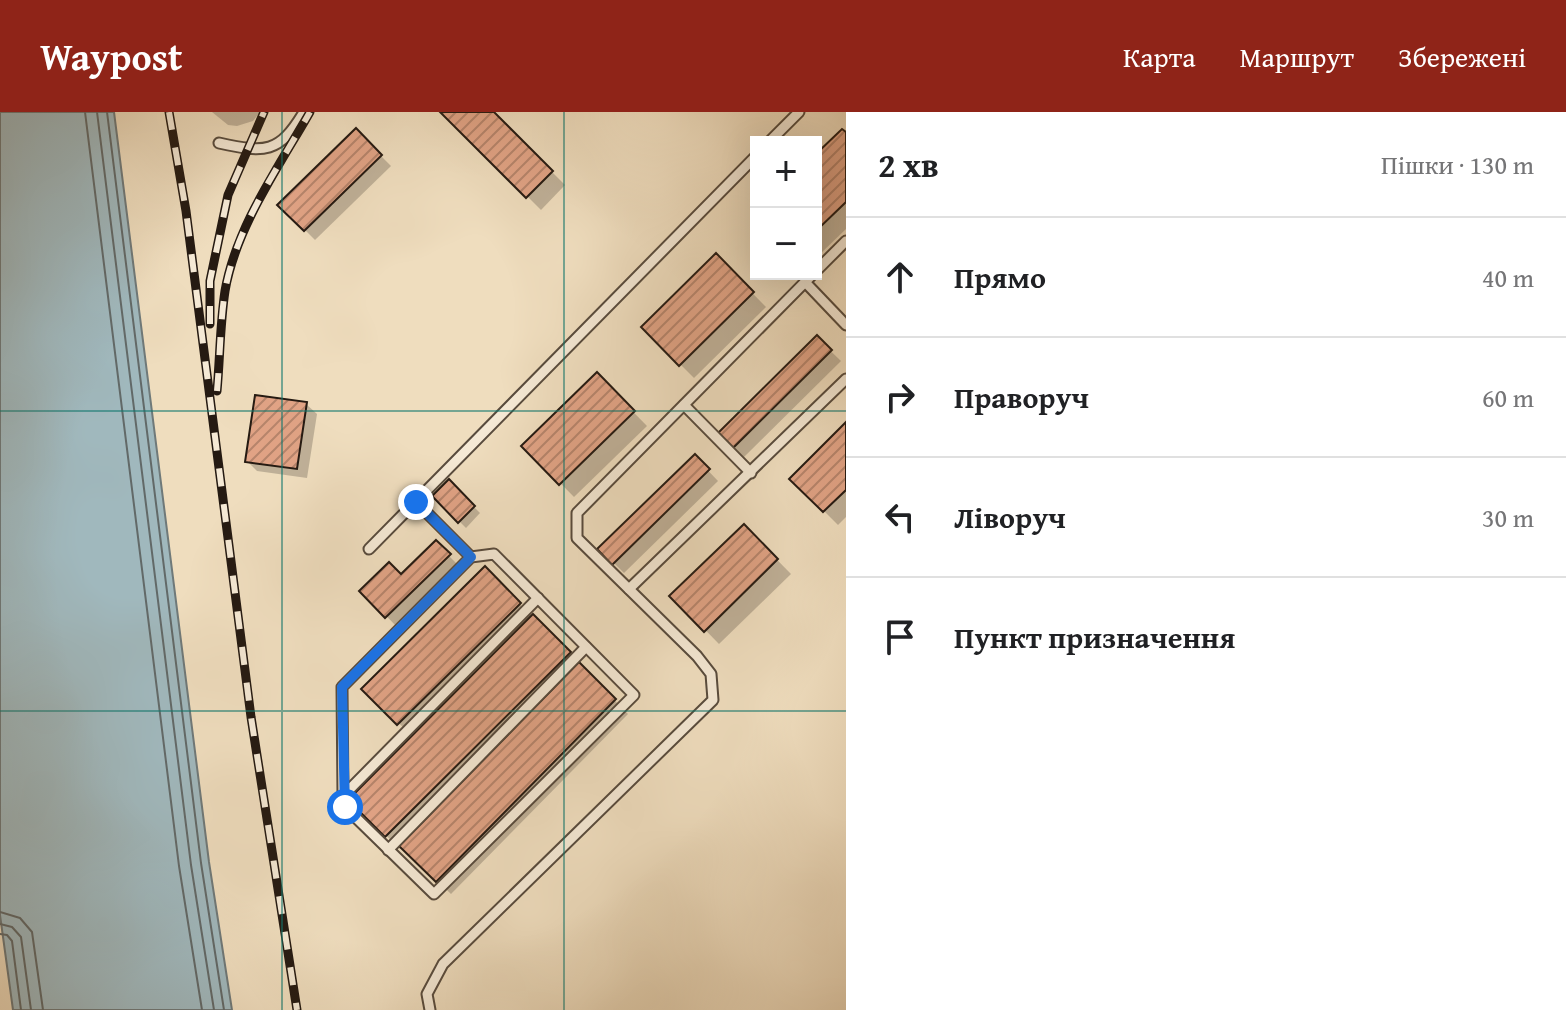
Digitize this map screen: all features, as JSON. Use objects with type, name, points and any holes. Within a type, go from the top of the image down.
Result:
[{"type":"lane","points":[[219,143],[248,149],[273,147],[289,137],[304,112]]},
{"type":"lane","points":[[775,136],[799,112]]},
{"type":"lane","points":[[369,549],[750,162]]},
{"type":"lane","points":[[822,266],[846,241]]},
{"type":"lane","points":[[430,1010],[427,994],[443,964],[713,700],[711,674],[697,656],[577,538],[577,513],[805,282],[846,325]]},
{"type":"lane","points":[[629,589],[846,379]]},
{"type":"lane","points":[[684,405],[751,473]]},
{"type":"lane","points":[[416,502],[471,557]]},
{"type":"lane","points":[[494,554],[538,598],[634,695],[434,894],[345,807],[342,687],[471,557],[494,554]]},
{"type":"lane","points":[[343,796],[538,598]]},
{"type":"lane","points":[[388,850],[586,647]]},
{"type":"water","points":[[0,112],[114,112],[209,862],[232,1010],[13,1010],[0,915]]},
{"type":"building","points":[[440,112],[494,112],[553,171],[526,198]]},
{"type":"building","points":[[356,128],[382,155],[304,231],[277,205]]},
{"type":"building","points":[[842,129],[846,132],[846,202],[822,225],[822,208],[822,148]]},
{"type":"building","points":[[716,253],[754,292],[679,366],[641,327]]},
{"type":"building","points":[[817,335],[832,350],[733,448],[718,433]]},
{"type":"building","points":[[597,372],[635,411],[559,485],[521,446]]},
{"type":"building","points":[[255,395],[307,402],[297,469],[245,462]]},
{"type":"building","points":[[846,422],[846,490],[823,512],[789,479]]},
{"type":"building","points":[[695,454],[710,469],[612,565],[597,549]]},
{"type":"building","points":[[449,479],[475,506],[458,523],[432,496]]},
{"type":"building","points":[[744,524],[778,559],[704,632],[669,596]]},
{"type":"building","points":[[436,540],[451,554],[385,618],[359,591],[389,562],[401,574]]},
{"type":"building","points":[[485,566],[521,603],[397,725],[361,689]]},
{"type":"building","points":[[533,614],[571,652],[385,837],[348,800]]},
{"type":"building","points":[[579,662],[616,699],[436,882],[399,846]]},
{"type":"railway","points":[[169,112],[186,211],[251,717],[297,1010]]},
{"type":"railway","points":[[210,324],[210,281],[228,195],[264,112]]},
{"type":"railway","points":[[217,391],[223,303],[230,267],[248,221],[310,112]]},
{"type":"route","points":[[345,807],[342,687],[471,557],[416,502]]}]
